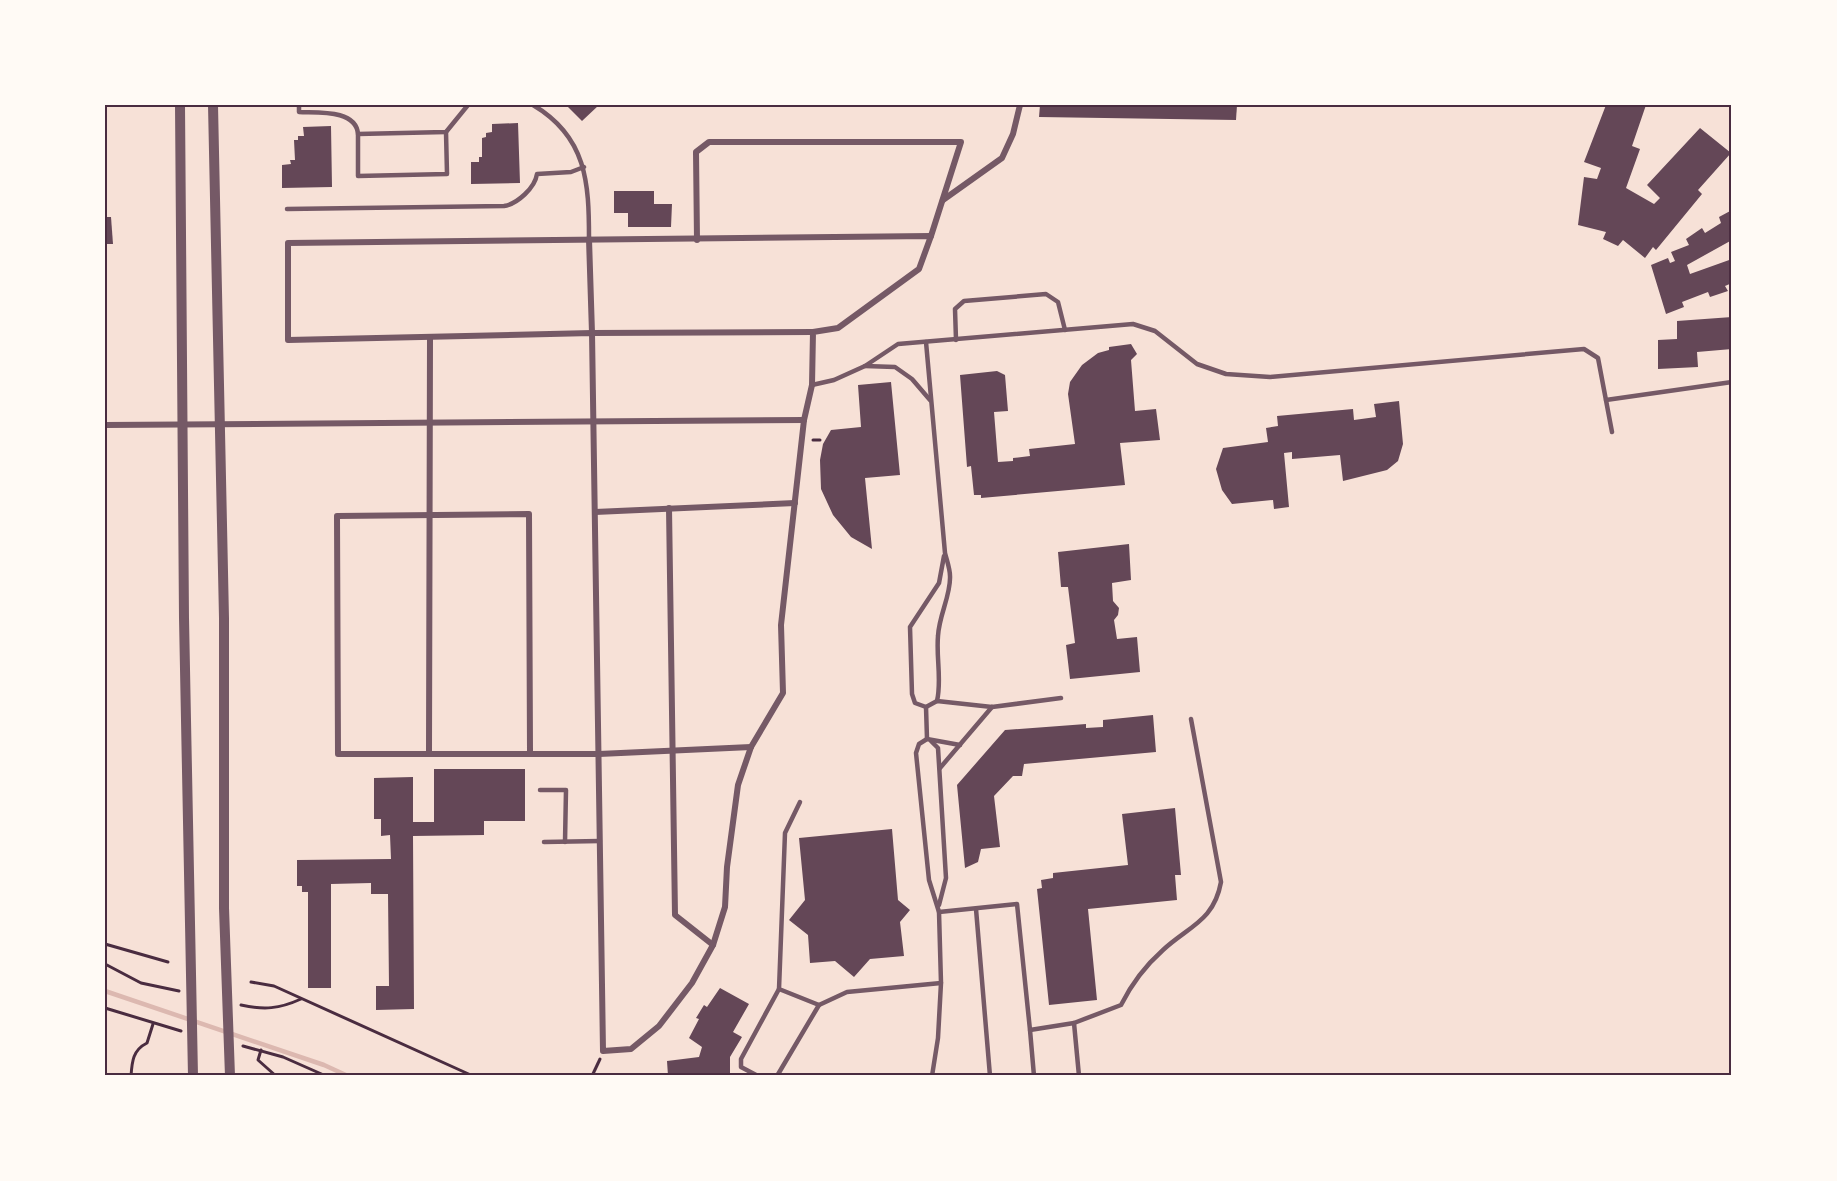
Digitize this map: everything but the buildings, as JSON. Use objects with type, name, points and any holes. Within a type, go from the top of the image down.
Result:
[{"type":"street","points":[[180,105],[189,978],[193,1073]]},
{"type":"street","points":[[213,105],[221,423],[226,987],[230,1076]]},
{"type":"street","points":[[943,200],[1002,159],[1013,134],[1020,105]]},
{"type":"street","points":[[697,240],[696,152],[708,142],[961,142],[943,200],[931,236],[919,269],[838,328],[813,332],[592,333],[288,340],[288,243],[697,240],[931,236]]},
{"type":"street","points":[[589,239],[603,1051],[631,1048],[659,1026],[692,984],[713,945],[725,907],[727,867],[738,785],[751,747],[783,693],[781,625],[804,420],[812,385],[813,332]]},
{"type":"street","points":[[429,753],[430,337]]},
{"type":"street","points":[[105,425],[804,420]]},
{"type":"street","points":[[595,512],[795,503]]},
{"type":"street","points":[[669,508],[675,915],[713,945]]},
{"type":"street","points":[[530,754],[529,514],[337,516],[338,754],[429,753],[530,754],[599,754],[751,747]]},
{"type":"lane","points":[[299,105],[299,112],[337,114],[350,119],[358,128],[358,176],[447,174],[446,132]]},
{"type":"lane","points":[[358,134],[446,132],[453,127],[468,105]]},
{"type":"lane","points":[[533,105],[566,134],[584,167],[589,198],[589,239]]},
{"type":"lane","points":[[287,209],[504,206],[513,204],[536,182],[537,174],[571,172],[584,167]]},
{"type":"lane","points":[[956,340],[955,309],[963,302],[1046,294],[1058,302],[1065,330]]},
{"type":"lane","points":[[812,385],[834,380],[865,366],[898,344],[1133,324],[1155,331],[1197,364],[1226,374],[1270,377],[1584,349],[1598,358],[1612,432]]},
{"type":"lane","points":[[926,342],[945,553],[950,576],[949,590],[940,614],[937,639],[939,690],[937,701]]},
{"type":"lane","points":[[865,366],[896,367],[912,379],[931,401]]},
{"type":"lane","points":[[1606,400],[1732,382]]},
{"type":"lane","points":[[945,553],[939,583],[910,627],[908,639],[912,694],[915,703],[926,707],[937,701],[992,707],[1061,698]]},
{"type":"lane","points":[[926,707],[927,739],[938,748],[946,878],[939,905],[941,983],[938,1038],[932,1076]]},
{"type":"lane","points":[[940,768],[992,707]]},
{"type":"lane","points":[[1030,1030],[1074,1023],[1121,1005],[1132,984],[1148,964],[1205,917],[1218,899],[1221,882],[1191,719]]},
{"type":"lane","points":[[939,905],[929,880],[916,753],[919,744],[927,739],[960,745]]},
{"type":"lane","points":[[540,790],[566,790],[565,842]]},
{"type":"lane","points":[[758,1076],[741,1067],[741,1059],[779,989],[785,833],[800,802]]},
{"type":"lane","points":[[544,842],[600,841]]},
{"type":"lane","points":[[939,912],[1017,904],[1034,1076]]},
{"type":"lane","points":[[976,909],[990,1076]]},
{"type":"lane","points":[[777,1076],[819,1005],[847,992],[941,983]]},
{"type":"lane","points":[[779,989],[819,1005]]},
{"type":"lane","points":[[1074,1023],[1079,1076]]},
{"type":"path","points":[[813,440],[820,440]]},
{"type":"path","points":[[105,944],[168,962]]},
{"type":"path","points":[[251,982],[274,986],[473,1076]]},
{"type":"path","points":[[264,1010],[278,1008],[302,998]]},
{"type":"path","points":[[105,1008],[153,1024],[147,1043],[138,1048],[133,1058],[131,1076]]},
{"type":"path","points":[[261,1050],[258,1060],[276,1076]]},
{"type":"path","points":[[592,1076],[603,1051]]},
{"type":"waterway","points":[[105,991],[324,1065],[348,1076]]}]
